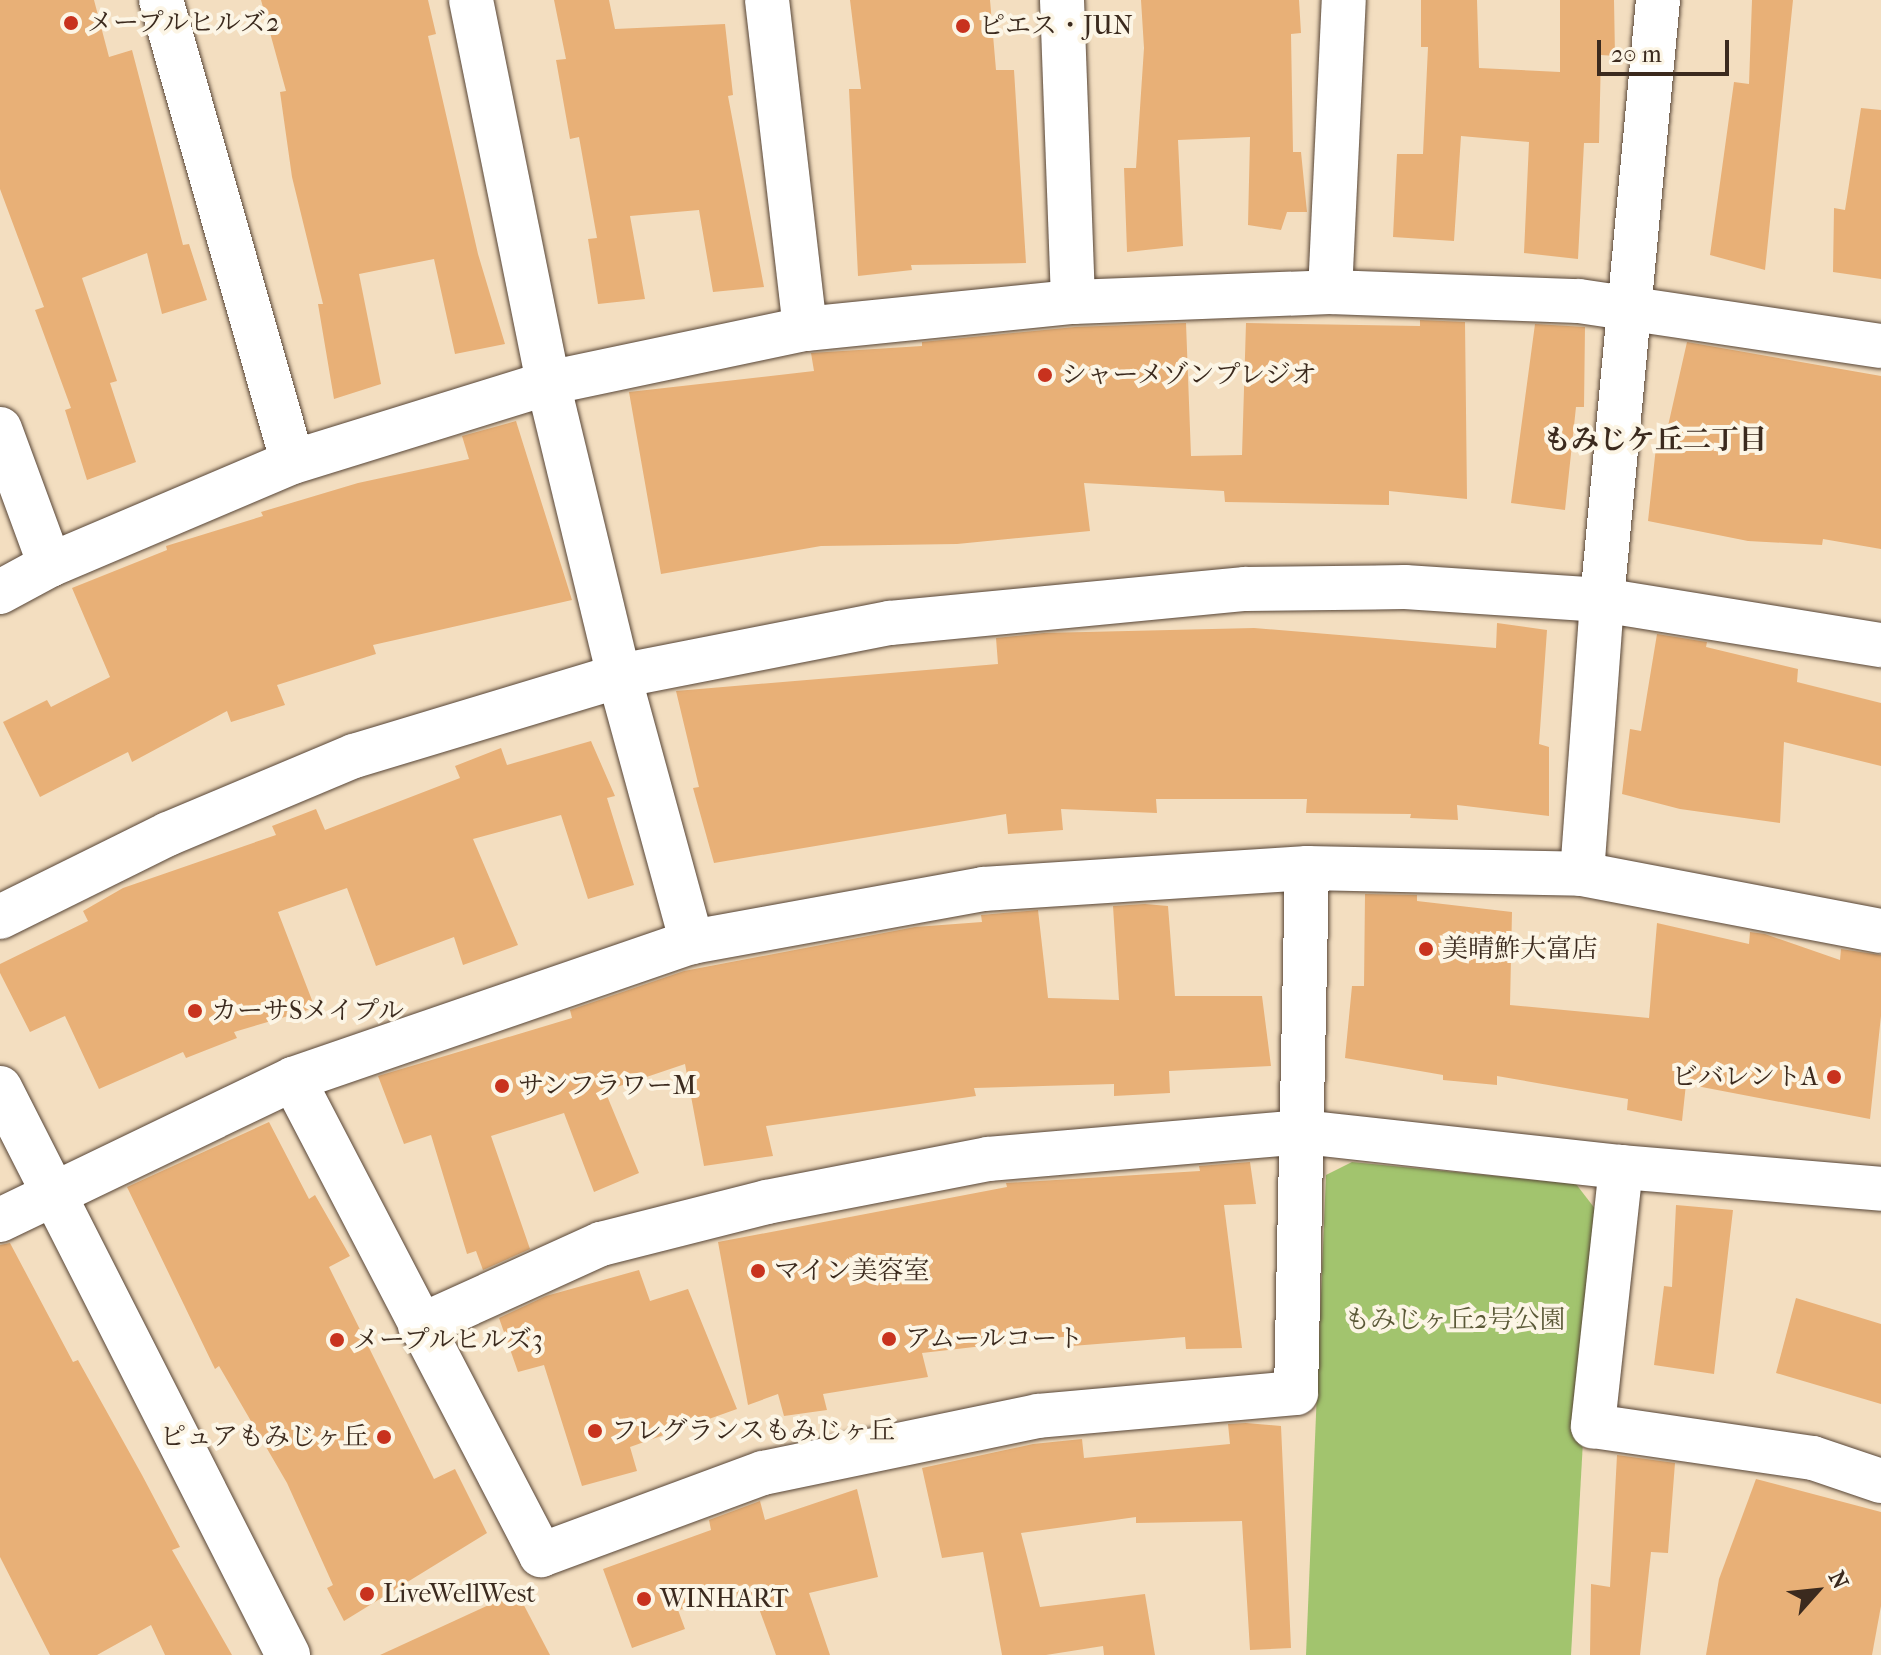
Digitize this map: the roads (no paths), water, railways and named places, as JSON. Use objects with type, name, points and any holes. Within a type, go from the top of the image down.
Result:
[{"type":"street","points":[[161,0],[293,462]]},
{"type":"street","points":[[471,0],[548,383],[619,676],[692,942]]},
{"type":"street","points":[[767,0],[805,329]]},
{"type":"street","points":[[1062,0],[1073,302]]},
{"type":"street","points":[[1330,292],[1344,0]]},
{"type":"street","points":[[1582,874],[1602,600],[1658,0]]},
{"type":"street","points":[[0,592],[50,565],[293,462],[548,383],[805,329],[1073,302],[1330,292],[1628,307],[1881,346]]},
{"type":"street","points":[[0,429],[50,565]]},
{"type":"street","points":[[0,917],[168,834],[354,756],[619,676],[890,623],[1214,591],[1405,587],[1602,600],[1881,645]]},
{"type":"street","points":[[293,1079],[541,1555],[763,1473],[1038,1416],[1296,1393],[1307,868]]},
{"type":"street","points":[[0,1220],[293,1079],[692,942],[983,889],[1307,868],[1582,874],[1881,931]]},
{"type":"street","points":[[0,1088],[56,1191],[288,1655]]},
{"type":"street","points":[[420,1326],[601,1244],[767,1202],[988,1159],[1303,1132],[1621,1167],[1881,1189]]},
{"type":"street","points":[[1621,1167],[1593,1426],[1813,1458],[1881,1481]]},
{"type":"place","name":"メープルヒルズ2","points":[[71,23]]},
{"type":"place","name":"ピエス・JUN","points":[[963,26]]},
{"type":"place","name":"シャーメゾンプレジオ","points":[[1045,375]]},
{"type":"place","name":"美晴鮓大富店","points":[[1426,949]]},
{"type":"place","name":"カーサSメイプル","points":[[195,1011]]},
{"type":"place","name":"ビバレントA","points":[[1834,1077]]},
{"type":"place","name":"サンフラワーM","points":[[502,1086]]},
{"type":"place","name":"マイン美容室","points":[[758,1271]]},
{"type":"place","name":"アムールコート","points":[[889,1339]]},
{"type":"place","name":"メープルヒルズ3","points":[[337,1340]]},
{"type":"place","name":"フレグランスもみじヶ丘","points":[[595,1431]]},
{"type":"place","name":"ピュアもみじヶ丘","points":[[384,1437]]},
{"type":"place","name":"LiveWellWest","points":[[367,1594]]},
{"type":"place","name":"WINHART","points":[[644,1599]]},
{"type":"district","name":"もみじケ丘二丁目","points":[[1655,440]]},
{"type":"park label","name":"もみじヶ丘2号公園","points":[[1455,1320]]}]
